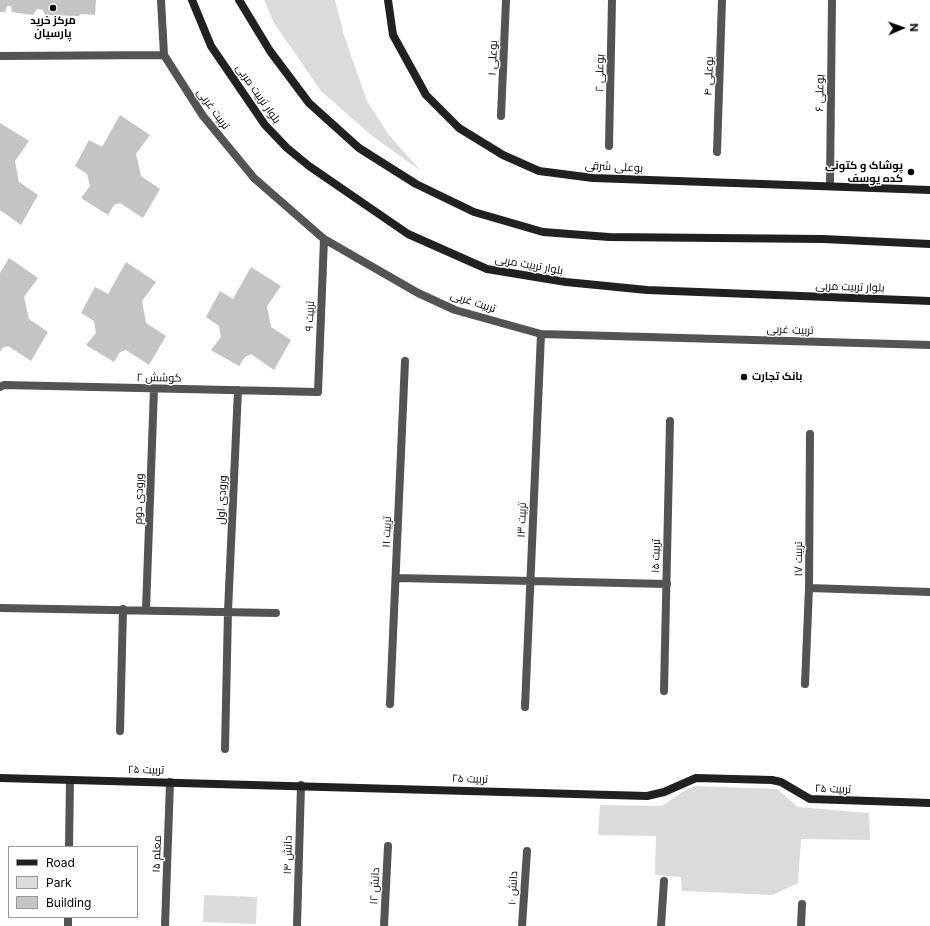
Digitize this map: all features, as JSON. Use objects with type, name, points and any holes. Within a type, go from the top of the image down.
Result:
[{"type":"main road","name":"بلوار تربیت مربی","points":[[192,0],[211,46],[265,125],[287,148],[309,166],[408,234],[487,269],[566,282],[647,290],[930,301]]},
{"type":"main road","points":[[239,0],[270,51],[309,103],[359,148],[416,184],[474,212],[543,232],[609,237],[823,239],[930,244]]},
{"type":"main road","name":"بوعلی شرقی","points":[[388,0],[393,35],[426,95],[459,128],[503,155],[540,171],[594,178],[930,190]]},
{"type":"main road","name":"تربیت ۲۵","points":[[0,778],[301,785],[647,796],[664,792],[696,778],[704,778],[772,780],[781,782],[810,799],[930,803]]},
{"type":"street","name":"تربیت غربی","points":[[161,0],[164,55],[203,116],[254,178],[324,240],[418,293],[455,310],[541,334],[930,344]]},
{"type":"street","name":"بوعلی ۱","points":[[502,116],[506,0]]},
{"type":"street","name":"بوعلی ۲","points":[[609,146],[612,0]]},
{"type":"street","name":"بوعلی ۴","points":[[717,152],[722,0]]},
{"type":"street","name":"بوعلی ۶","points":[[830,186],[832,0]]},
{"type":"street","points":[[0,56],[164,55]]},
{"type":"street","name":"تربیت ۹","points":[[318,392],[324,240]]},
{"type":"street","name":"تربیت ۱۳","points":[[525,707],[541,334]]},
{"type":"street","name":"تربیت ۱۱","points":[[390,704],[397,578],[404,361]]},
{"type":"street","name":"کوشش ۲","points":[[0,387],[4,385],[318,392]]},
{"type":"street","name":"ورودی دوم","points":[[146,609],[154,389]]},
{"type":"street","name":"ورودی اول","points":[[225,749],[228,611],[238,390]]},
{"type":"street","name":"تربیت ۱۵","points":[[664,691],[670,421]]},
{"type":"street","name":"تربیت ۱۷","points":[[806,684],[810,588],[810,434]]},
{"type":"street","points":[[397,578],[667,584]]},
{"type":"street","points":[[810,588],[930,592]]},
{"type":"street","points":[[0,608],[146,609],[276,613]]},
{"type":"street","points":[[120,731],[123,609]]},
{"type":"street","points":[[69,846],[70,780]]},
{"type":"street","name":"معلم ۱۵","points":[[165,926],[170,782]]},
{"type":"street","name":"دانش ۱۴","points":[[297,926],[301,785]]},
{"type":"street","name":"دانش ۱۲","points":[[384,926],[388,846]]},
{"type":"street","name":"دانش ۱۰","points":[[522,926],[526,852]]},
{"type":"street","points":[[661,926],[664,882]]},
{"type":"street","points":[[801,926],[802,904]]},
{"type":"green space","points":[[264,0],[335,0],[344,35],[367,101],[388,134],[421,171],[371,135],[321,91],[274,23]]},
{"type":"green space","points":[[696,786],[777,789],[798,807],[869,813],[870,840],[801,839],[798,883],[773,895],[682,891],[681,877],[655,875],[656,836],[598,835],[600,805],[662,806],[687,789]]},
{"type":"green space","points":[[204,895],[257,897],[256,924],[203,922]]},
{"type":"building","name":"مرکز خرید پارسیان","points":[[0,0],[96,0],[95,15],[45,15],[43,10],[37,9],[33,15],[12,12],[11,6],[7,6],[5,12],[0,12]]},
{"type":"building","points":[[120,115],[150,135],[136,154],[141,176],[160,189],[143,218],[120,203],[114,205],[108,215],[81,198],[90,186],[87,174],[75,166],[89,140],[102,147]]},
{"type":"building","points":[[0,123],[29,141],[15,161],[19,182],[38,195],[21,225],[0,210]]},
{"type":"building","points":[[9,258],[38,278],[24,297],[29,319],[48,332],[31,361],[8,346],[2,348],[0,352],[0,273]]},
{"type":"building","points":[[126,262],[156,282],[142,301],[146,323],[166,336],[149,365],[126,350],[120,352],[114,362],[86,345],[96,333],[94,321],[81,313],[95,287],[108,294]]},
{"type":"building","points":[[251,267],[281,286],[267,306],[271,327],[291,340],[274,370],[251,354],[245,357],[239,366],[211,350],[221,337],[219,326],[206,317],[220,291],[233,299]]},
{"type":"place","name":"مرکز خرید پارسیان","points":[[53,8]]},
{"type":"place","name":"پوشاک و کتونی کده یوسف","points":[[911,172]]},
{"type":"place","name":"بانک تجارت","points":[[744,377]]}]
